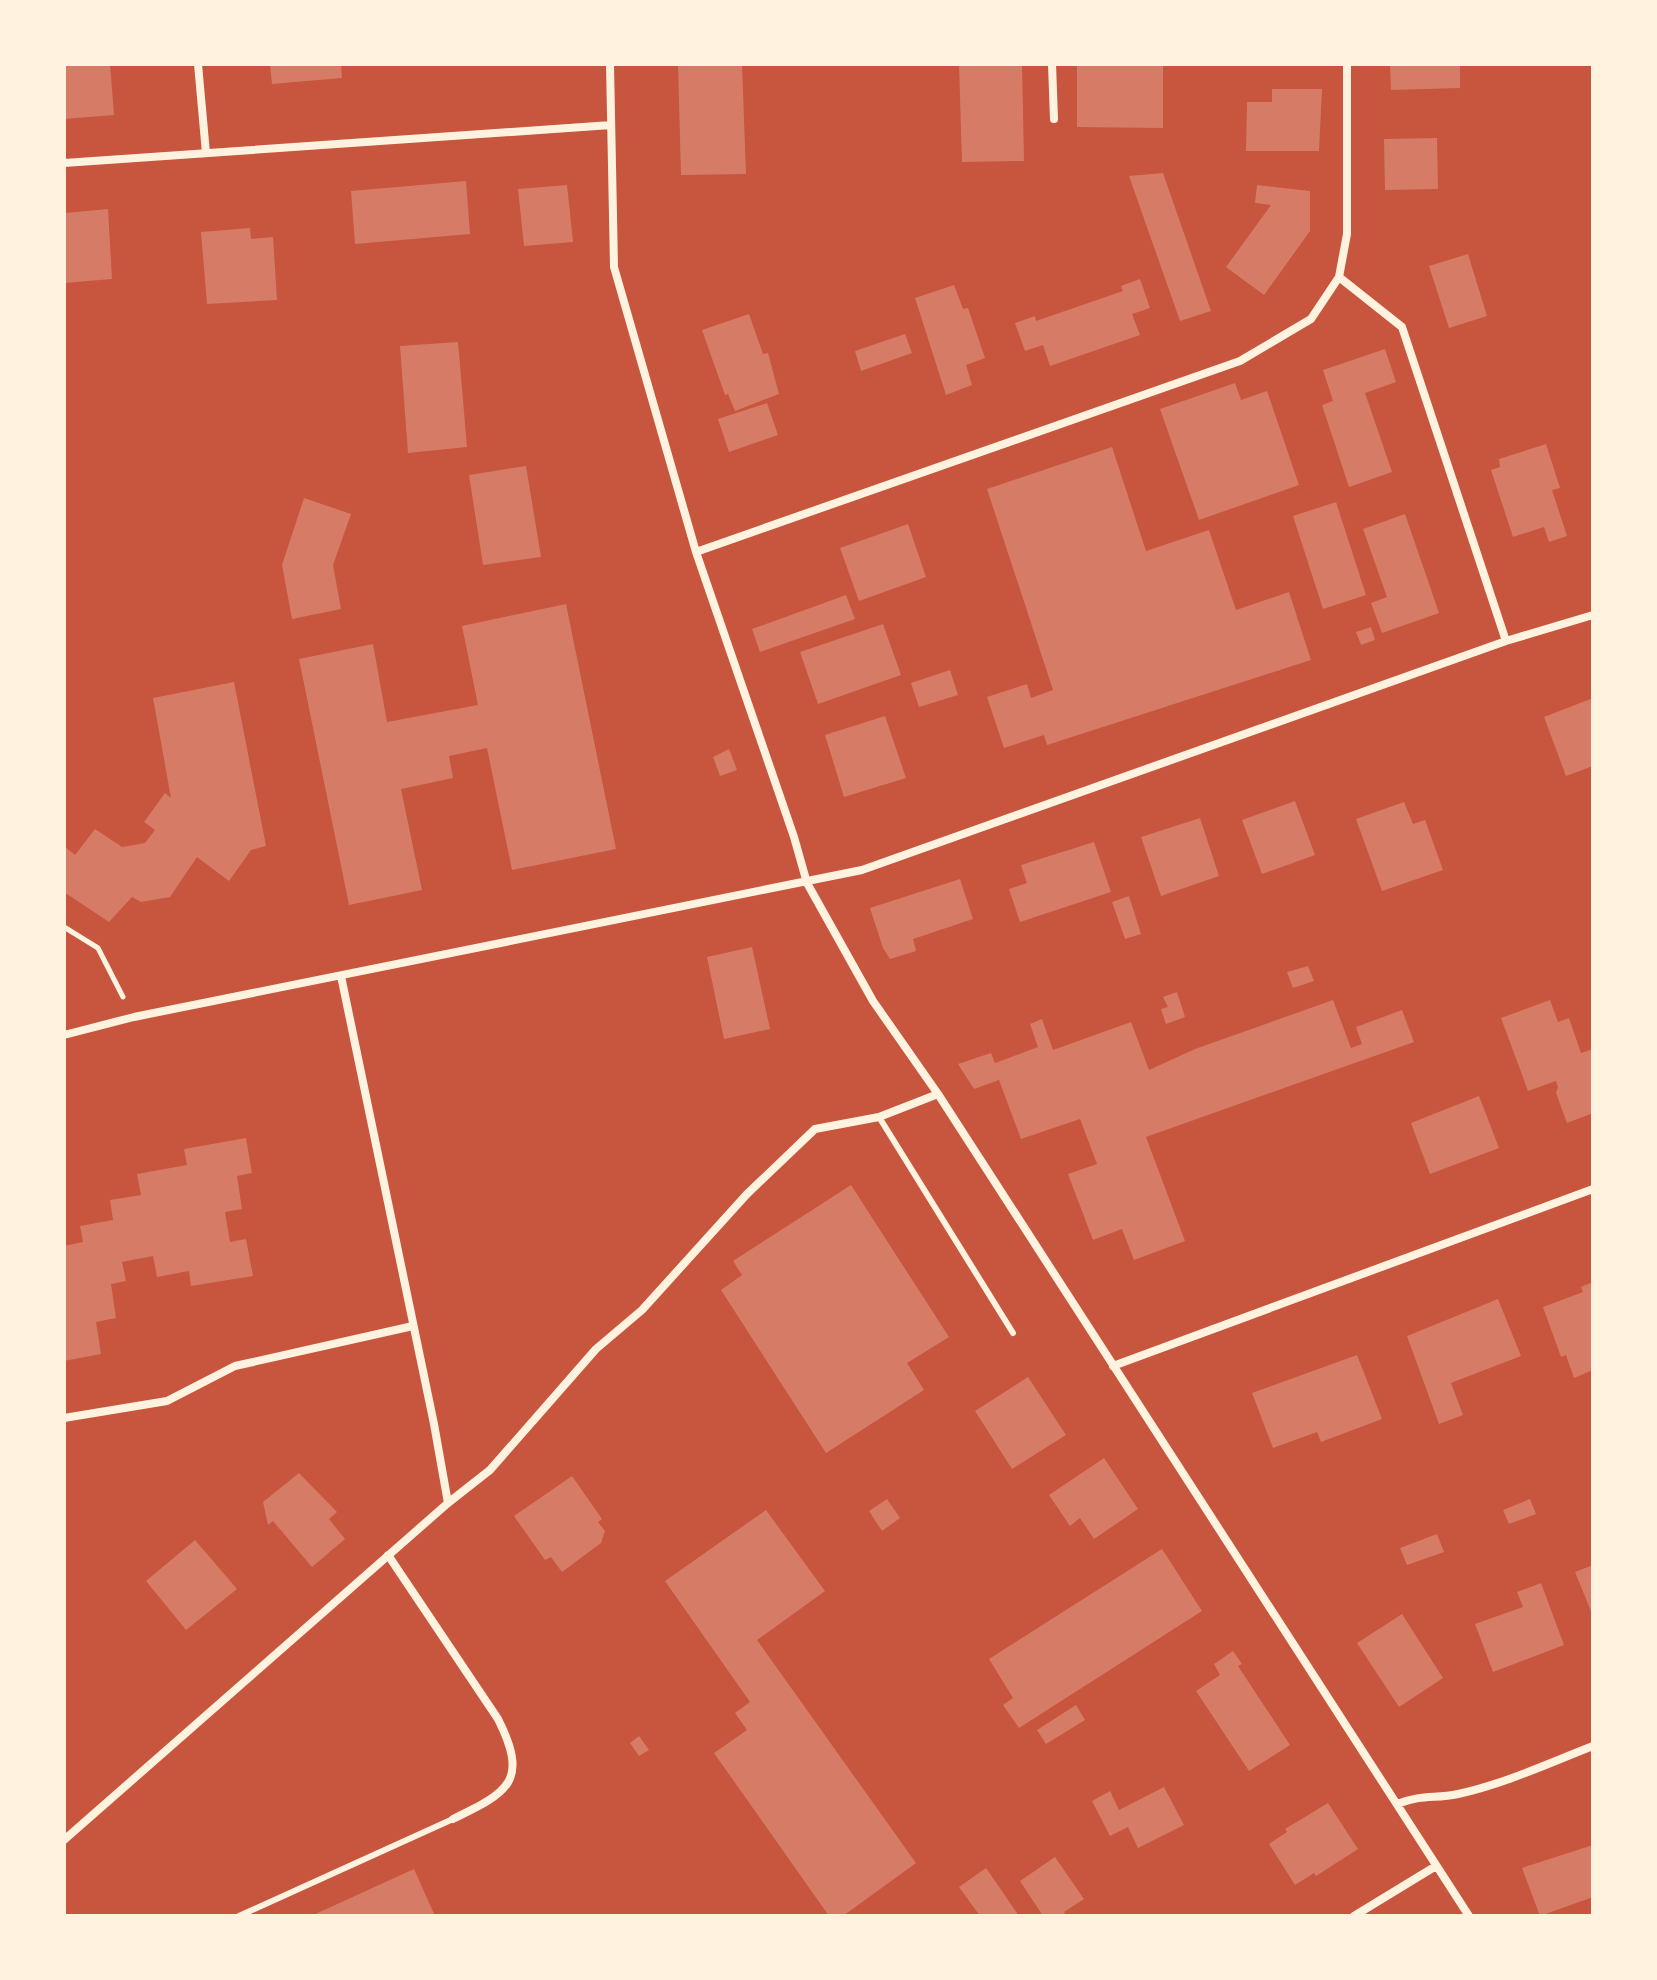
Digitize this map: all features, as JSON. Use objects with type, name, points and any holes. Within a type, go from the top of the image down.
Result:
[{"type":"street","points":[[198,64],[206,153]]},
{"type":"street","points":[[610,64],[614,267],[696,552],[807,883],[873,1001],[938,1094],[1469,1916]]},
{"type":"street","points":[[1052,64],[1054,119]]},
{"type":"street","points":[[696,552],[1240,361],[1311,319],[1339,277],[1347,234],[1347,64]]},
{"type":"street","points":[[64,163],[611,125]]},
{"type":"street","points":[[1339,277],[1402,327],[1506,641]]},
{"type":"street","points":[[64,1035],[134,1017],[862,870],[1506,641],[1593,615]]},
{"type":"street","points":[[341,976],[448,1503]]},
{"type":"street","points":[[64,1840],[388,1555],[490,1470],[596,1349],[642,1310],[747,1194],[815,1129],[879,1117],[938,1094]]},
{"type":"street","points":[[1113,1366],[1593,1189]]},
{"type":"street","points":[[64,1418],[167,1401],[235,1366],[413,1326]]},
{"type":"street","points":[[388,1555],[498,1719],[511,1746],[514,1769],[505,1788],[489,1802],[453,1819]]},
{"type":"street","points":[[1397,1804],[1417,1796],[1456,1795],[1593,1746]]},
{"type":"street","points":[[1354,1916],[1436,1866]]},
{"type":"lane","points":[[879,1117],[1013,1333]]},
{"type":"lane","points":[[239,1916],[453,1819]]},
{"type":"path","points":[[64,927],[98,948],[134,1017]]},
{"type":"building","points":[[64,64],[110,64],[114,115],[64,119]]},
{"type":"building","points":[[270,64],[341,64],[342,78],[272,84]]},
{"type":"building","points":[[678,64],[742,64],[746,174],[681,175]]},
{"type":"building","points":[[959,64],[1022,64],[1024,161],[962,162]]},
{"type":"building","points":[[1077,64],[1163,64],[1163,128],[1077,127]]},
{"type":"building","points":[[1390,64],[1460,64],[1460,88],[1391,90]]},
{"type":"building","points":[[1272,89],[1322,89],[1319,151],[1246,151],[1247,102],[1272,102]]},
{"type":"building","points":[[1437,138],[1438,189],[1385,190],[1384,139]]},
{"type":"building","points":[[1163,173],[1211,311],[1180,321],[1129,176]]},
{"type":"building","points":[[466,181],[470,234],[355,244],[351,191]]},
{"type":"building","points":[[567,185],[573,242],[524,246],[518,189]]},
{"type":"building","points":[[1257,185],[1310,191],[1310,231],[1264,295],[1226,267],[1271,205],[1255,203]]},
{"type":"building","points":[[108,209],[112,279],[64,283],[64,213]]},
{"type":"building","points":[[250,228],[251,239],[273,237],[277,300],[207,304],[201,232]]},
{"type":"building","points":[[1468,254],[1487,316],[1449,328],[1429,266]]},
{"type":"building","points":[[1140,279],[1150,308],[1132,314],[1140,335],[1050,366],[1043,345],[1025,351],[1015,323],[1035,316],[1036,321],[1123,291],[1121,286]]},
{"type":"building","points":[[954,285],[963,309],[968,308],[985,358],[966,365],[972,385],[946,395],[915,298]]},
{"type":"building","points":[[749,314],[763,354],[768,353],[779,394],[735,411],[728,394],[725,395],[702,330]]},
{"type":"building","points":[[905,334],[912,353],[861,371],[855,351]]},
{"type":"building","points":[[458,342],[467,447],[408,453],[400,346]]},
{"type":"building","points":[[1385,349],[1396,382],[1365,393],[1392,472],[1349,487],[1322,405],[1333,401],[1323,370]]},
{"type":"building","points":[[1235,383],[1241,400],[1267,391],[1299,485],[1199,520],[1160,409]]},
{"type":"building","points":[[767,403],[778,435],[729,452],[718,419]]},
{"type":"building","points":[[1546,444],[1560,488],[1552,490],[1567,536],[1549,542],[1544,527],[1513,537],[1491,470],[1500,467],[1499,459]]},
{"type":"building","points":[[1112,447],[1146,551],[1209,530],[1236,610],[1289,592],[1311,660],[1047,745],[1044,735],[1004,748],[987,697],[1027,684],[1031,698],[1053,690],[987,489]]},
{"type":"building","points":[[526,466],[541,557],[483,565],[469,475]]},
{"type":"building","points":[[304,498],[351,514],[333,565],[341,609],[292,619],[282,565]]},
{"type":"building","points":[[1336,502],[1366,595],[1323,609],[1293,516]]},
{"type":"building","points":[[1405,514],[1439,613],[1382,633],[1371,603],[1387,597],[1363,529]]},
{"type":"building","points":[[908,524],[926,577],[859,601],[840,548]]},
{"type":"building","points":[[846,595],[855,619],[760,652],[752,629]]},
{"type":"building","points":[[566,604],[616,849],[512,870],[487,748],[449,756],[453,778],[401,789],[422,890],[349,905],[299,659],[373,644],[387,722],[478,705],[462,626]]},
{"type":"building","points":[[883,624],[901,675],[818,704],[800,652]]},
{"type":"building","points":[[1371,627],[1375,640],[1361,645],[1356,632]]},
{"type":"building","points":[[950,670],[958,695],[919,707],[911,683]]},
{"type":"building","points":[[234,682],[266,846],[251,850],[229,881],[197,857],[170,897],[141,902],[132,897],[109,922],[64,892],[64,846],[75,855],[95,829],[122,847],[145,843],[155,830],[144,822],[165,793],[171,798],[153,698]]},
{"type":"building","points":[[1593,698],[1593,766],[1566,776],[1544,717]]},
{"type":"building","points":[[885,716],[906,778],[844,797],[825,735]]},
{"type":"building","points":[[729,749],[737,770],[720,776],[713,757]]},
{"type":"building","points":[[1295,801],[1315,855],[1262,874],[1242,820]]},
{"type":"building","points":[[1404,802],[1413,824],[1425,820],[1443,870],[1382,891],[1356,819]]},
{"type":"building","points":[[1200,818],[1219,876],[1161,896],[1141,837]]},
{"type":"building","points":[[1094,842],[1111,892],[1020,922],[1009,889],[1027,883],[1021,865]]},
{"type":"building","points":[[960,879],[973,919],[913,939],[916,951],[890,959],[883,948],[870,908]]},
{"type":"building","points":[[1129,896],[1141,934],[1125,939],[1112,902]]},
{"type":"building","points":[[752,947],[770,1029],[724,1039],[707,957]]},
{"type":"building","points":[[1308,966],[1314,981],[1293,988],[1287,972]]},
{"type":"building","points":[[1177,992],[1185,1017],[1166,1024],[1161,1009],[1168,1007],[1163,997]]},
{"type":"building","points":[[1333,1000],[1351,1048],[1362,1044],[1356,1027],[1402,1010],[1414,1042],[1146,1137],[1185,1241],[1134,1260],[1122,1229],[1093,1240],[1068,1174],[1097,1164],[1080,1119],[1021,1139],[999,1080],[974,1089],[958,1064],[991,1053],[995,1063],[1038,1047],[1030,1024],[1042,1019],[1053,1050],[1131,1022],[1149,1070],[1195,1049]]},
{"type":"building","points":[[1550,1000],[1558,1022],[1569,1018],[1581,1053],[1593,1049],[1593,1113],[1567,1123],[1556,1093],[1556,1081],[1528,1091],[1501,1018]]},
{"type":"building","points":[[1479,1096],[1499,1148],[1430,1174],[1411,1123]]},
{"type":"building","points":[[246,1138],[252,1173],[237,1176],[242,1209],[225,1212],[230,1242],[246,1239],[253,1276],[191,1286],[189,1271],[157,1277],[153,1256],[122,1262],[126,1281],[111,1284],[116,1318],[96,1322],[101,1354],[64,1361],[64,1246],[83,1242],[80,1226],[113,1220],[110,1200],[141,1195],[137,1174],[187,1165],[184,1149]]},
{"type":"building","points":[[851,1185],[949,1337],[907,1363],[924,1390],[826,1453],[721,1290],[742,1275],[733,1261]]},
{"type":"building","points":[[1593,1282],[1593,1370],[1574,1378],[1566,1355],[1561,1357],[1543,1307],[1583,1292],[1581,1287]]},
{"type":"building","points":[[1498,1299],[1521,1356],[1451,1383],[1463,1415],[1439,1424],[1407,1336]]},
{"type":"building","points":[[1357,1355],[1382,1419],[1321,1442],[1317,1432],[1273,1448],[1252,1393]]},
{"type":"building","points":[[1028,1377],[1066,1435],[1012,1469],[975,1411]]},
{"type":"building","points":[[1104,1458],[1138,1509],[1094,1539],[1080,1518],[1070,1526],[1049,1495]]},
{"type":"building","points":[[299,1473],[337,1512],[329,1519],[345,1539],[312,1567],[273,1521],[268,1525],[263,1502]]},
{"type":"building","points":[[572,1476],[602,1519],[598,1522],[605,1531],[601,1543],[562,1572],[551,1557],[545,1560],[514,1516]]},
{"type":"building","points":[[887,1499],[900,1518],[882,1531],[869,1511]]},
{"type":"building","points":[[1530,1499],[1536,1514],[1509,1524],[1503,1510]]},
{"type":"building","points":[[766,1510],[825,1591],[757,1640],[916,1863],[843,1916],[829,1916],[714,1753],[747,1730],[735,1713],[750,1702],[665,1581]]},
{"type":"building","points":[[1437,1534],[1444,1552],[1407,1565],[1400,1548]]},
{"type":"building","points":[[195,1540],[237,1589],[186,1630],[146,1581]]},
{"type":"building","points":[[1162,1549],[1202,1611],[1019,1728],[1003,1705],[1013,1698],[989,1659]]},
{"type":"building","points":[[1593,1565],[1593,1616],[1575,1572]]},
{"type":"building","points":[[1541,1583],[1564,1645],[1493,1672],[1475,1624],[1523,1607],[1517,1592]]},
{"type":"building","points":[[1402,1614],[1443,1678],[1399,1707],[1357,1643]]},
{"type":"building","points":[[1233,1651],[1242,1664],[1238,1666],[1290,1745],[1249,1771],[1196,1691],[1220,1675],[1214,1664]]},
{"type":"building","points":[[1076,1705],[1085,1720],[1046,1744],[1037,1730]]},
{"type":"building","points":[[639,1736],[649,1750],[639,1756],[630,1743]]},
{"type":"building","points":[[1164,1787],[1184,1825],[1138,1848],[1128,1827],[1110,1836],[1092,1801],[1110,1791],[1119,1810]]},
{"type":"building","points":[[1328,1803],[1358,1849],[1316,1876],[1314,1873],[1295,1885],[1269,1844],[1287,1832],[1285,1829]]},
{"type":"building","points":[[1593,1845],[1593,1897],[1540,1916],[1522,1868]]},
{"type":"building","points":[[1055,1857],[1084,1899],[1064,1912],[1066,1916],[1043,1916],[1020,1881]]},
{"type":"building","points":[[986,1868],[1019,1916],[980,1916],[959,1887]]},
{"type":"building","points":[[414,1869],[435,1916],[311,1916]]}]
